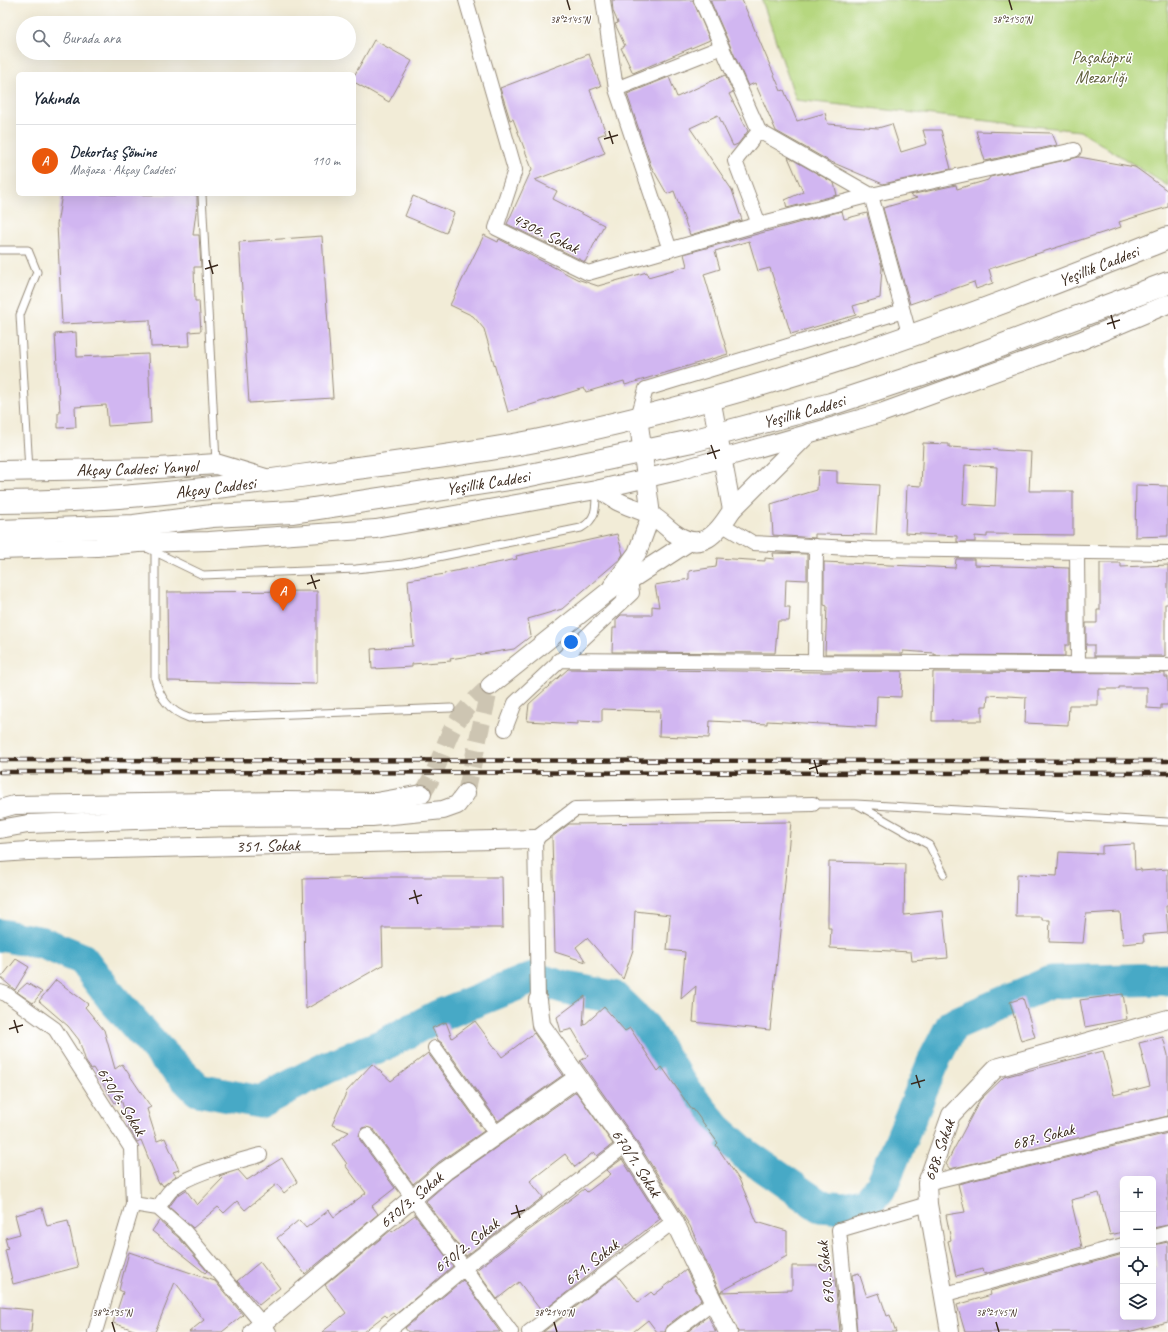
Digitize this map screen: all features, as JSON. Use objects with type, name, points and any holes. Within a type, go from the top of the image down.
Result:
[{"type":"highway","name":"Yeşillik Caddesi","points":[[430,460],[536,441],[638,418],[710,398],[910,337],[1034,292],[1168,238]]},
{"type":"highway","name":"Yeşillik Caddesi","points":[[426,492],[516,478],[718,435],[831,404],[955,364],[1168,283]]},
{"type":"highway","name":"Akçay Caddesi","points":[[0,502],[63,502],[225,488],[430,460]]},
{"type":"highway","name":"Akçay Caddesi","points":[[0,531],[134,526],[212,516],[293,512],[426,492]]},
{"type":"main road","name":"Akçay Caddesi Yanyol","points":[[0,471],[159,468],[216,464],[271,481]]},
{"type":"street","name":"4306. Sokak","points":[[466,0],[515,170],[496,228],[588,273],[670,250]]},
{"type":"street","points":[[603,0],[616,90],[670,250],[759,224],[871,195],[1074,150]]},
{"type":"street","points":[[701,0],[759,131],[871,195],[910,337]]},
{"type":"street","points":[[616,90],[722,47]]},
{"type":"street","points":[[759,131],[735,161],[759,224]]},
{"type":"street","points":[[0,550],[209,541],[376,528],[599,489],[722,458],[889,410],[1080,341],[1168,304]]},
{"type":"street","points":[[609,591],[637,553],[651,515],[638,418],[646,389],[903,311]]},
{"type":"street","points":[[710,398],[722,458],[727,518],[753,543],[816,546],[1168,553]]},
{"type":"street","points":[[599,489],[616,502],[651,515],[676,534],[690,541],[701,542],[712,536],[727,518],[810,432]]},
{"type":"street","points":[[490,686],[609,591],[630,580],[690,541]]},
{"type":"street","points":[[815,662],[816,546]]},
{"type":"street","points":[[1077,552],[1078,663]]},
{"type":"street","points":[[505,729],[515,703],[632,593],[630,580]]},
{"type":"street","points":[[559,660],[1078,663],[1168,665]]},
{"type":"street","name":"351. Sokak","points":[[0,829],[28,824],[142,820],[372,817],[443,810],[457,805],[466,793]]},
{"type":"street","points":[[0,809],[14,805],[283,801],[376,802],[422,794]]},
{"type":"street","points":[[538,1000],[535,839],[575,809],[813,804]]},
{"type":"street","name":"351. Sokak","points":[[0,853],[28,851],[535,839]]},
{"type":"street","name":"670/6. Sokak","points":[[0,992],[6,994],[55,1029],[131,1148],[133,1204],[95,1332]]},
{"type":"street","name":"670/1. Sokak","points":[[538,1000],[541,1025],[577,1078],[626,1145],[674,1221],[728,1332]]},
{"type":"street","name":"688. Sokak","points":[[950,1332],[942,1295],[928,1204],[927,1183],[950,1115],[996,1068],[1168,1019]]},
{"type":"street","points":[[435,1048],[496,1134]]},
{"type":"street","name":"670/3. Sokak","points":[[261,1329],[411,1197],[496,1134],[577,1078]]},
{"type":"street","name":"687. Sokak","points":[[927,1183],[1168,1124]]},
{"type":"street","points":[[367,1134],[411,1197],[512,1332]]},
{"type":"street","name":"670/2. Sokak","points":[[387,1332],[464,1268],[626,1145]]},
{"type":"street","points":[[158,1208],[168,1193],[180,1183],[226,1165],[260,1155]]},
{"type":"street","points":[[133,1204],[158,1208],[185,1232],[261,1329]]},
{"type":"street","name":"670. Sokak","points":[[849,1332],[839,1230],[928,1204]]},
{"type":"street","name":"671. Sokak","points":[[529,1332],[674,1221]]},
{"type":"street","points":[[1156,1236],[1168,1233]]},
{"type":"street","points":[[942,1295],[1120,1247]]},
{"type":"street","points":[[673,1332],[714,1301]]},
{"type":"lane","points":[[202,196],[216,464]]},
{"type":"lane","points":[[0,250],[28,250],[37,272],[20,316],[29,470]]},
{"type":"lane","points":[[138,543],[202,575],[356,569],[403,564],[581,528],[587,525],[594,515],[599,489]]},
{"type":"lane","points":[[155,551],[155,679],[162,698],[168,706],[181,715],[189,718],[451,708]]},
{"type":"lane","points":[[813,804],[856,804],[1168,822]]},
{"type":"lane","points":[[856,804],[929,845],[944,874]]},
{"type":"green space","name":"Paşaköprü Mezarlığı","points":[[762,0],[1168,0],[1168,186],[1080,131],[796,100]]},
{"type":"building","points":[[612,0],[693,0],[710,40],[633,73],[621,48],[625,46],[615,24],[618,23],[613,11]]},
{"type":"building","points":[[710,0],[742,0],[781,91],[784,90],[797,121],[825,113],[828,124],[878,128],[892,124],[901,152],[927,144],[923,130],[941,130],[951,169],[883,184],[829,161],[776,131],[755,83],[748,86]]},
{"type":"building","points":[[374,40],[412,61],[389,102],[356,83],[356,72]]},
{"type":"building","points":[[589,54],[601,86],[590,90],[606,133],[598,136],[605,153],[535,180],[557,191],[553,199],[604,225],[585,262],[507,224],[532,169],[513,119],[510,120],[500,88]]},
{"type":"building","points":[[725,75],[733,92],[729,94],[748,131],[738,144],[733,146],[718,115],[690,128],[732,190],[742,220],[690,235],[674,191],[667,194],[651,166],[627,94],[669,77],[677,97]]},
{"type":"building","points":[[976,131],[1052,133],[1057,145],[985,161]]},
{"type":"building","points":[[788,157],[834,183],[837,195],[787,208],[785,200],[803,192]]},
{"type":"building","points":[[1079,157],[1135,167],[1168,191],[1168,207],[1119,222],[1121,227],[989,269],[993,283],[976,289],[974,282],[910,304],[883,208],[917,198],[910,195],[956,185],[957,189],[988,180],[990,177]]},
{"type":"building","points":[[62,196],[197,196],[193,235],[199,235],[201,267],[194,267],[195,301],[199,301],[201,331],[189,332],[190,346],[151,347],[150,320],[62,324],[57,224]]},
{"type":"building","points":[[413,196],[454,213],[446,233],[405,216]]},
{"type":"building","points":[[842,211],[844,219],[867,213],[882,267],[880,298],[853,306],[856,315],[791,334],[770,268],[758,271],[749,241],[715,251],[720,269],[704,274],[728,354],[625,385],[624,381],[586,392],[584,388],[508,412],[484,329],[473,316],[450,305],[484,235],[498,242],[499,239],[577,279],[598,286],[647,272],[648,277],[687,266],[684,254]]},
{"type":"building","points":[[322,236],[333,398],[249,403],[239,242]]},
{"type":"building","points":[[76,332],[77,357],[148,354],[151,423],[108,426],[106,405],[75,407],[76,427],[58,428],[58,413],[60,413],[55,334]]},
{"type":"building","points":[[923,443],[949,444],[949,447],[1031,452],[1029,491],[1073,491],[1073,535],[987,534],[987,537],[975,536],[975,542],[957,542],[957,536],[905,533],[907,485],[921,486]],"holes":[[[965,465],[997,467],[995,506],[963,504]]]},
{"type":"building","points":[[818,470],[837,471],[837,483],[879,485],[876,535],[815,534],[815,538],[773,535],[771,504],[817,490]]},
{"type":"building","points":[[1136,485],[1168,486],[1168,536],[1135,537]]},
{"type":"building","points":[[617,534],[623,554],[620,559],[562,609],[528,619],[531,636],[514,649],[450,659],[451,661],[412,664],[412,667],[372,669],[371,649],[413,646],[408,580],[517,559],[516,556]]},
{"type":"building","points":[[773,553],[807,554],[807,580],[786,579],[785,607],[790,607],[789,621],[778,621],[775,653],[612,652],[613,628],[616,628],[616,620],[621,615],[652,615],[652,606],[659,607],[655,585],[689,579],[689,571],[716,567],[717,558],[765,561],[765,558],[774,559]]},
{"type":"building","points":[[956,559],[974,559],[974,565],[1069,568],[1069,645],[1065,645],[1065,656],[934,655],[934,653],[903,651],[903,654],[825,654],[827,606],[824,605],[824,562],[955,568]]},
{"type":"building","points":[[1100,563],[1121,563],[1121,567],[1168,565],[1168,604],[1165,604],[1165,656],[1094,656],[1094,645],[1086,645],[1086,623],[1097,623],[1097,610],[1100,610]]},
{"type":"building","points":[[317,591],[317,684],[168,681],[167,592]]},
{"type":"building","points":[[568,669],[824,672],[902,671],[901,697],[877,696],[876,727],[767,721],[767,724],[710,721],[709,738],[659,736],[660,711],[602,709],[602,722],[578,721],[578,724],[527,721],[529,704]]},
{"type":"building","points":[[933,672],[1165,673],[1165,677],[1168,677],[1168,705],[1161,705],[1161,709],[1147,708],[1147,687],[1098,689],[1098,705],[1069,705],[1068,725],[1025,723],[1026,697],[988,695],[987,706],[982,706],[982,721],[932,721]]},
{"type":"building","points":[[791,822],[770,1030],[693,1022],[696,986],[681,999],[685,952],[667,950],[670,915],[635,911],[633,950],[623,979],[587,938],[576,947],[586,962],[555,952],[552,837],[569,824]]},
{"type":"building","points":[[1134,844],[1135,870],[1168,869],[1168,906],[1166,906],[1168,933],[1143,935],[1144,942],[1123,944],[1120,912],[1086,914],[1083,943],[1049,942],[1050,920],[1042,920],[1042,917],[1016,917],[1017,874],[1057,876],[1059,852],[1102,854],[1102,846]]},
{"type":"building","points":[[829,862],[905,864],[904,915],[943,911],[948,958],[912,961],[911,952],[830,948],[831,928],[828,928]]},
{"type":"building","points":[[379,877],[502,877],[503,928],[382,928],[383,965],[306,1009],[303,879]]},
{"type":"building","points":[[16,959],[29,967],[15,990],[1,978]]},
{"type":"building","points":[[56,980],[88,1004],[85,1007],[104,1030],[115,1069],[122,1064],[151,1107],[147,1109],[157,1141],[165,1138],[179,1170],[173,1172],[176,1176],[163,1186],[161,1183],[159,1184],[141,1140],[137,1142],[130,1130],[121,1099],[115,1103],[93,1068],[91,1069],[86,1062],[79,1040],[68,1026],[39,1001]]},
{"type":"building","points":[[27,983],[42,992],[33,1003],[17,992]]},
{"type":"building","points":[[1123,994],[1127,1019],[1085,1027],[1080,1000]]},
{"type":"building","points":[[585,996],[583,1026],[604,1007],[625,1031],[630,1028],[658,1071],[662,1067],[692,1110],[693,1109],[718,1143],[716,1145],[740,1181],[757,1222],[787,1231],[787,1256],[720,1292],[792,1290],[792,1266],[832,1266],[832,1281],[835,1280],[840,1332],[738,1332],[690,1226],[635,1139],[580,1061],[588,1056],[572,1029],[561,1032],[557,1017]]},
{"type":"building","points":[[1023,998],[1035,1037],[1021,1041],[1010,1002]]},
{"type":"building","points":[[475,1021],[502,1057],[534,1033],[563,1075],[498,1121],[442,1043],[438,1040],[432,1028],[446,1022],[452,1038]]},
{"type":"building","points":[[1163,1037],[1168,1055],[1168,1116],[950,1169],[946,1164],[980,1100],[1004,1077],[1103,1051],[1114,1095],[1150,1086],[1139,1043]]},
{"type":"building","points":[[428,1053],[484,1131],[439,1162],[413,1184],[374,1130],[366,1127],[362,1128],[359,1136],[360,1140],[395,1188],[372,1206],[378,1214],[305,1274],[277,1238],[299,1220],[306,1228],[329,1210],[334,1217],[366,1193],[345,1165],[347,1164],[333,1144],[349,1132],[332,1125],[347,1091],[372,1064],[391,1081]]},
{"type":"building","points":[[576,1092],[613,1144],[597,1156],[594,1152],[575,1167],[565,1154],[530,1181],[543,1197],[466,1256],[426,1201],[451,1179]]},
{"type":"building","points":[[1168,1133],[1168,1225],[1156,1227],[1156,1176],[1120,1176],[1120,1233],[1110,1235],[1099,1193],[1071,1200],[1082,1247],[984,1274],[983,1269],[956,1276],[948,1241],[951,1240],[946,1215],[965,1212],[958,1184]]},
{"type":"building","points":[[282,1158],[297,1182],[284,1193],[277,1184],[245,1210],[237,1201],[224,1213],[218,1207],[193,1228],[169,1207],[177,1196],[186,1190],[197,1205],[222,1179],[219,1176],[238,1170],[247,1180]]},
{"type":"building","points":[[622,1159],[660,1219],[542,1312],[519,1282],[497,1299],[476,1270],[584,1189],[587,1192],[611,1174],[607,1170]]},
{"type":"building","points":[[42,1208],[47,1226],[68,1221],[78,1267],[13,1284],[5,1250],[8,1249],[5,1238],[20,1234],[15,1215]]},
{"type":"building","points":[[415,1215],[453,1266],[395,1315],[393,1313],[387,1317],[385,1315],[363,1332],[322,1332],[346,1313],[325,1285],[391,1230],[392,1232]]},
{"type":"building","points":[[159,1221],[179,1238],[207,1271],[205,1273],[152,1231]]},
{"type":"building","points":[[1168,1242],[1168,1322],[1128,1332],[965,1332],[957,1305],[991,1295],[990,1291],[1120,1255],[1120,1320],[1156,1320],[1156,1244]]},
{"type":"building","points":[[129,1252],[215,1281],[243,1315],[222,1332],[189,1332],[204,1320],[175,1282],[155,1332],[140,1332],[113,1323],[123,1292],[119,1290]]},
{"type":"building","points":[[260,1262],[280,1288],[259,1305],[237,1281]]},
{"type":"building","points":[[686,1270],[701,1300],[668,1325],[665,1332],[657,1332],[648,1320],[633,1332],[543,1332],[617,1275],[638,1302],[651,1292],[654,1295]]},
{"type":"building","points":[[859,1273],[867,1297],[879,1293],[887,1316],[890,1315],[896,1332],[857,1332],[852,1275]]},
{"type":"building","points":[[463,1280],[500,1332],[408,1332],[405,1328]]},
{"type":"building","points":[[0,1307],[33,1310],[31,1332],[0,1332]]},
{"type":"building","points":[[708,1316],[716,1332],[687,1332]]},
{"type":"waterway","points":[[0,935],[43,943],[82,959],[112,998],[158,1050],[198,1090],[260,1102],[327,1067],[383,1045],[438,1016],[533,978],[566,988],[613,997],[644,1027],[687,1093],[717,1129],[745,1154],[820,1206],[845,1208],[867,1203],[882,1185],[935,1058],[952,1025],[1051,982],[1168,979]]},
{"type":"tunnel","points":[[466,793],[490,686]]},
{"type":"tunnel","points":[[422,794],[434,773],[449,736],[457,721],[490,686]]},
{"type":"railway","points":[[0,760],[1168,761]]},
{"type":"railway","points":[[0,772],[1168,773]]},
{"type":"place","name":"Dekortaş Şömine","points":[[283,611]]}]
